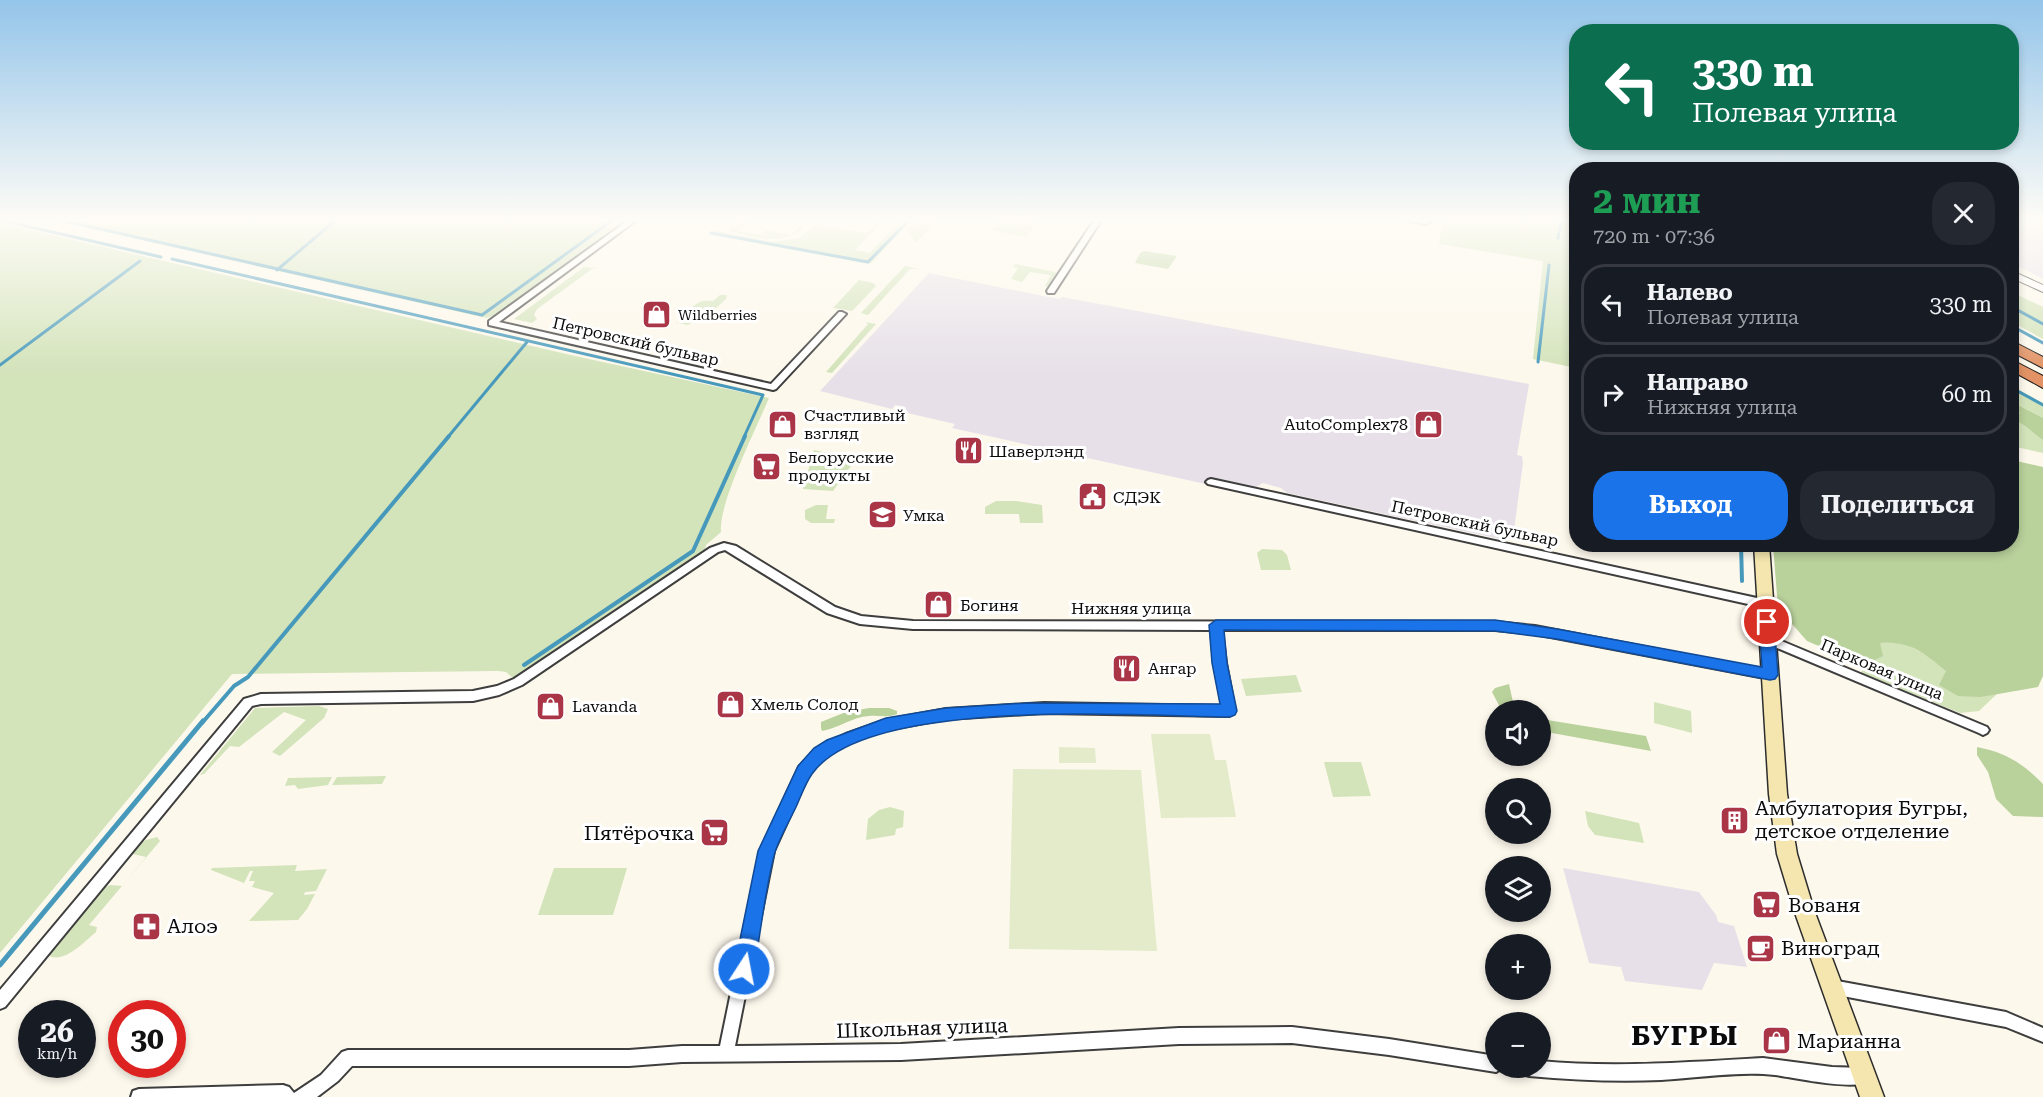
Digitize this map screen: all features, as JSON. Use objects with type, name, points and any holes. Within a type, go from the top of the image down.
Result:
[{"type":"highway","points":[[2019,350],[2043,363]]},
{"type":"highway","points":[[2019,369],[2043,383]]},
{"type":"main road","points":[[1762,552],[1778,794],[1787,854],[1831,987],[1872,1097]]},
{"type":"street","name":"Петровский бульвар","points":[[565,270],[492,323],[773,387],[842,314]]},
{"type":"street","points":[[1051,291],[1065,270]]},
{"type":"street","points":[[2019,277],[2043,289]]},
{"type":"street","name":"Петровский бульвар","points":[[1211,482],[1766,604]]},
{"type":"street","name":"Нижняя улица","points":[[0,1002],[248,702],[261,699],[473,696],[500,690],[518,682],[714,550],[724,546],[732,548],[831,610],[860,620],[913,625],[1495,626],[1535,630],[1770,675]]},
{"type":"street","points":[[726,1054],[767,851],[804,771],[820,753],[850,737],[886,725],[946,714],[1044,708],[1230,711],[1220,663],[1216,625]]},
{"type":"street","name":"Парковая улица","points":[[1767,639],[1983,730]]},
{"type":"street","points":[[1831,987],[2006,1020],[2042,1035]]},
{"type":"street","name":"Школьная улица","points":[[300,1097],[309,1094],[333,1075],[348,1058],[629,1058],[682,1054],[901,1052],[1179,1036],[1292,1035],[1485,1062]]},
{"type":"street","points":[[1551,1070],[1627,1073],[1763,1066],[1832,1075],[1864,1076]]},
{"type":"street","points":[[140,1097],[283,1093],[287,1097]]},
{"type":"shaded area","points":[[2026,270],[2043,270],[2043,279]]},
{"type":"shaded area","points":[[929,273],[1043,296],[1060,299],[1062,297],[1529,384],[1517,455],[1522,456],[1523,463],[1514,530],[1500,539],[1287,493],[1281,488],[1263,483],[1256,487],[1213,478],[1210,485],[952,428],[955,424],[907,413],[905,407],[895,405],[892,409],[820,391]]},
{"type":"shaded area","points":[[1563,868],[1699,892],[1716,915],[1718,922],[1734,926],[1747,967],[1714,963],[1702,990],[1625,981],[1621,967],[1589,963]]},
{"type":"green space","points":[[0,270],[204,270],[575,356],[769,398],[732,485],[722,519],[721,532],[706,545],[705,549],[514,679],[506,672],[498,671],[232,674],[0,953]]},
{"type":"green space","points":[[275,270],[557,270],[497,315],[486,318]]},
{"type":"green space","points":[[580,270],[590,270],[537,309],[534,315],[537,319],[532,323],[514,319]]},
{"type":"green space","points":[[901,270],[909,270],[868,315],[861,313]]},
{"type":"green space","points":[[1017,270],[1046,270],[1057,273],[1048,287],[1045,286],[1051,275],[1030,272],[1022,282],[1011,279]]},
{"type":"green space","points":[[1542,270],[1569,270],[1569,367],[1533,359]]},
{"type":"green space","points":[[859,280],[873,283],[876,286],[852,311],[833,308]]},
{"type":"green space","points":[[720,295],[727,295],[726,299],[703,320],[697,319],[688,325],[674,322],[681,323],[689,317],[684,314],[695,315],[699,311],[691,308],[701,302],[713,301]]},
{"type":"green space","points":[[2019,295],[2043,307],[2043,339],[2019,326]]},
{"type":"green space","points":[[865,322],[876,324],[832,373],[826,372],[868,324]]},
{"type":"green space","points":[[2019,390],[2043,403],[2043,418],[2019,406]]},
{"type":"green space","points":[[2019,406],[2043,418],[2043,440],[2019,423]]},
{"type":"green space","points":[[2019,423],[2043,440],[2043,453],[2019,448]]},
{"type":"green space","points":[[814,450],[856,459],[833,491],[803,489]]},
{"type":"green space","points":[[2019,462],[2043,467],[2043,676],[2038,687],[1981,697],[1958,696],[1939,685],[1946,671],[1916,649],[1900,644],[1880,643],[1883,656],[1873,661],[1840,655],[1807,641],[1778,608],[1774,552],[2019,552]]},
{"type":"green space","points":[[996,501],[1042,505],[1043,523],[1020,523],[1019,514],[985,514],[985,507]]},
{"type":"green space","points":[[816,505],[828,505],[826,519],[835,519],[834,523],[811,523],[805,519],[805,510]]},
{"type":"green space","points":[[1262,549],[1282,550],[1287,555],[1291,570],[1261,570],[1257,553]]},
{"type":"green space","points":[[1902,642],[1928,656],[1981,697],[1999,692],[1979,711],[1960,713],[1861,673],[1866,660],[1873,661],[1879,643]]},
{"type":"green space","points":[[1296,675],[1302,692],[1246,696],[1241,679]]},
{"type":"green space","points":[[1509,684],[1513,700],[1496,700],[1492,692],[1495,688]]},
{"type":"green space","points":[[1654,702],[1691,711],[1692,733],[1654,723]]},
{"type":"green space","points":[[319,706],[328,709],[324,718],[280,756],[272,752],[306,720],[284,712],[239,747],[230,746],[204,774],[200,775],[255,708]]},
{"type":"green space","points":[[869,708],[889,708],[897,711],[897,714],[863,717],[822,731],[821,722],[846,712]]},
{"type":"green space","points":[[1551,721],[1646,736],[1651,751],[1551,733]]},
{"type":"green space","points":[[1151,734],[1210,734],[1215,760],[1226,760],[1236,817],[1161,818]]},
{"type":"green space","points":[[1059,747],[1095,748],[1096,763],[1059,763]]},
{"type":"green space","points":[[1977,747],[1997,752],[2013,760],[2043,784],[2043,817],[2013,816],[1996,799],[1988,772],[1977,755]]},
{"type":"green space","points":[[1324,762],[1361,762],[1371,796],[1333,797]]},
{"type":"green space","points":[[1013,769],[1141,770],[1157,951],[1009,949]]},
{"type":"green space","points":[[386,776],[382,784],[332,785],[337,777]]},
{"type":"green space","points":[[332,777],[328,785],[298,789],[295,785],[285,786],[288,778]]},
{"type":"green space","points":[[890,807],[904,811],[903,827],[896,829],[895,835],[866,840],[868,819],[879,810]]},
{"type":"green space","points":[[1585,811],[1639,823],[1644,843],[1595,835],[1588,826]]},
{"type":"green space","points":[[157,837],[160,841],[124,884],[146,857],[133,854],[134,848],[146,840]]},
{"type":"green space","points":[[297,865],[295,871],[327,869],[316,891],[305,892],[304,895],[315,894],[298,920],[249,921],[274,893],[252,887],[255,881],[249,881],[253,871],[250,871],[244,883],[211,870],[212,868]]},
{"type":"green space","points":[[554,868],[627,868],[613,915],[538,915]]},
{"type":"green space","points":[[110,885],[122,886],[89,925],[97,927],[96,932],[68,954],[61,957],[49,956],[102,889]]},
{"type":"waterway","points":[[0,365],[128,270]]},
{"type":"waterway","points":[[221,270],[763,395],[744,437]]},
{"type":"waterway","points":[[283,270],[482,315],[544,270]]},
{"type":"waterway","points":[[1538,362],[1548,270]]},
{"type":"waterway","points":[[2019,311],[2043,324]]},
{"type":"waterway","points":[[2019,330],[2043,343]]},
{"type":"waterway","points":[[448,437],[527,342]]},
{"type":"waterway","points":[[2019,392],[2043,405]]},
{"type":"waterway","points":[[202,723],[234,686],[248,677],[449,436]]},
{"type":"waterway","points":[[524,665],[693,551],[745,436]]},
{"type":"waterway","points":[[1741,552],[1742,581]]},
{"type":"waterway","points":[[0,965],[203,721]]},
{"type":"place","name":"Wildberries","points":[[657,315]]},
{"type":"place","name":"Счастливый взгляд","points":[[783,424]]},
{"type":"place","name":"AutoComplex78","points":[[1429,424]]},
{"type":"place","name":"Шаверлэнд","points":[[968,451]]},
{"type":"place","name":"Белорусские продукты","points":[[767,466]]},
{"type":"place","name":"СДЭК","points":[[1092,497]]},
{"type":"place","name":"Умка","points":[[882,515]]},
{"type":"place","name":"Богиня","points":[[939,605]]},
{"type":"place","name":"Ангар","points":[[1127,668]]},
{"type":"place","name":"Хмель Солод","points":[[730,704]]},
{"type":"place","name":"Lavanda","points":[[551,706]]},
{"type":"place","name":"Амбулатория Бугры, детское отделение","points":[[1734,820]]},
{"type":"place","name":"Пятёрочка","points":[[715,833]]},
{"type":"place","name":"Вованя","points":[[1767,905]]},
{"type":"place","name":"Алоэ","points":[[146,926]]},
{"type":"place","name":"Виноград","points":[[1760,948]]},
{"type":"place","name":"Марианна","points":[[1776,1041]]},
{"type":"district","name":"БУГРЫ","points":[[1685,1036]]},
{"type":"route","points":[[744,969],[767,851],[804,771],[820,753],[850,737],[886,725],[946,714],[1028,709],[1230,711],[1220,663],[1216,625],[1495,626],[1535,630],[1770,675],[1767,622]]}]
